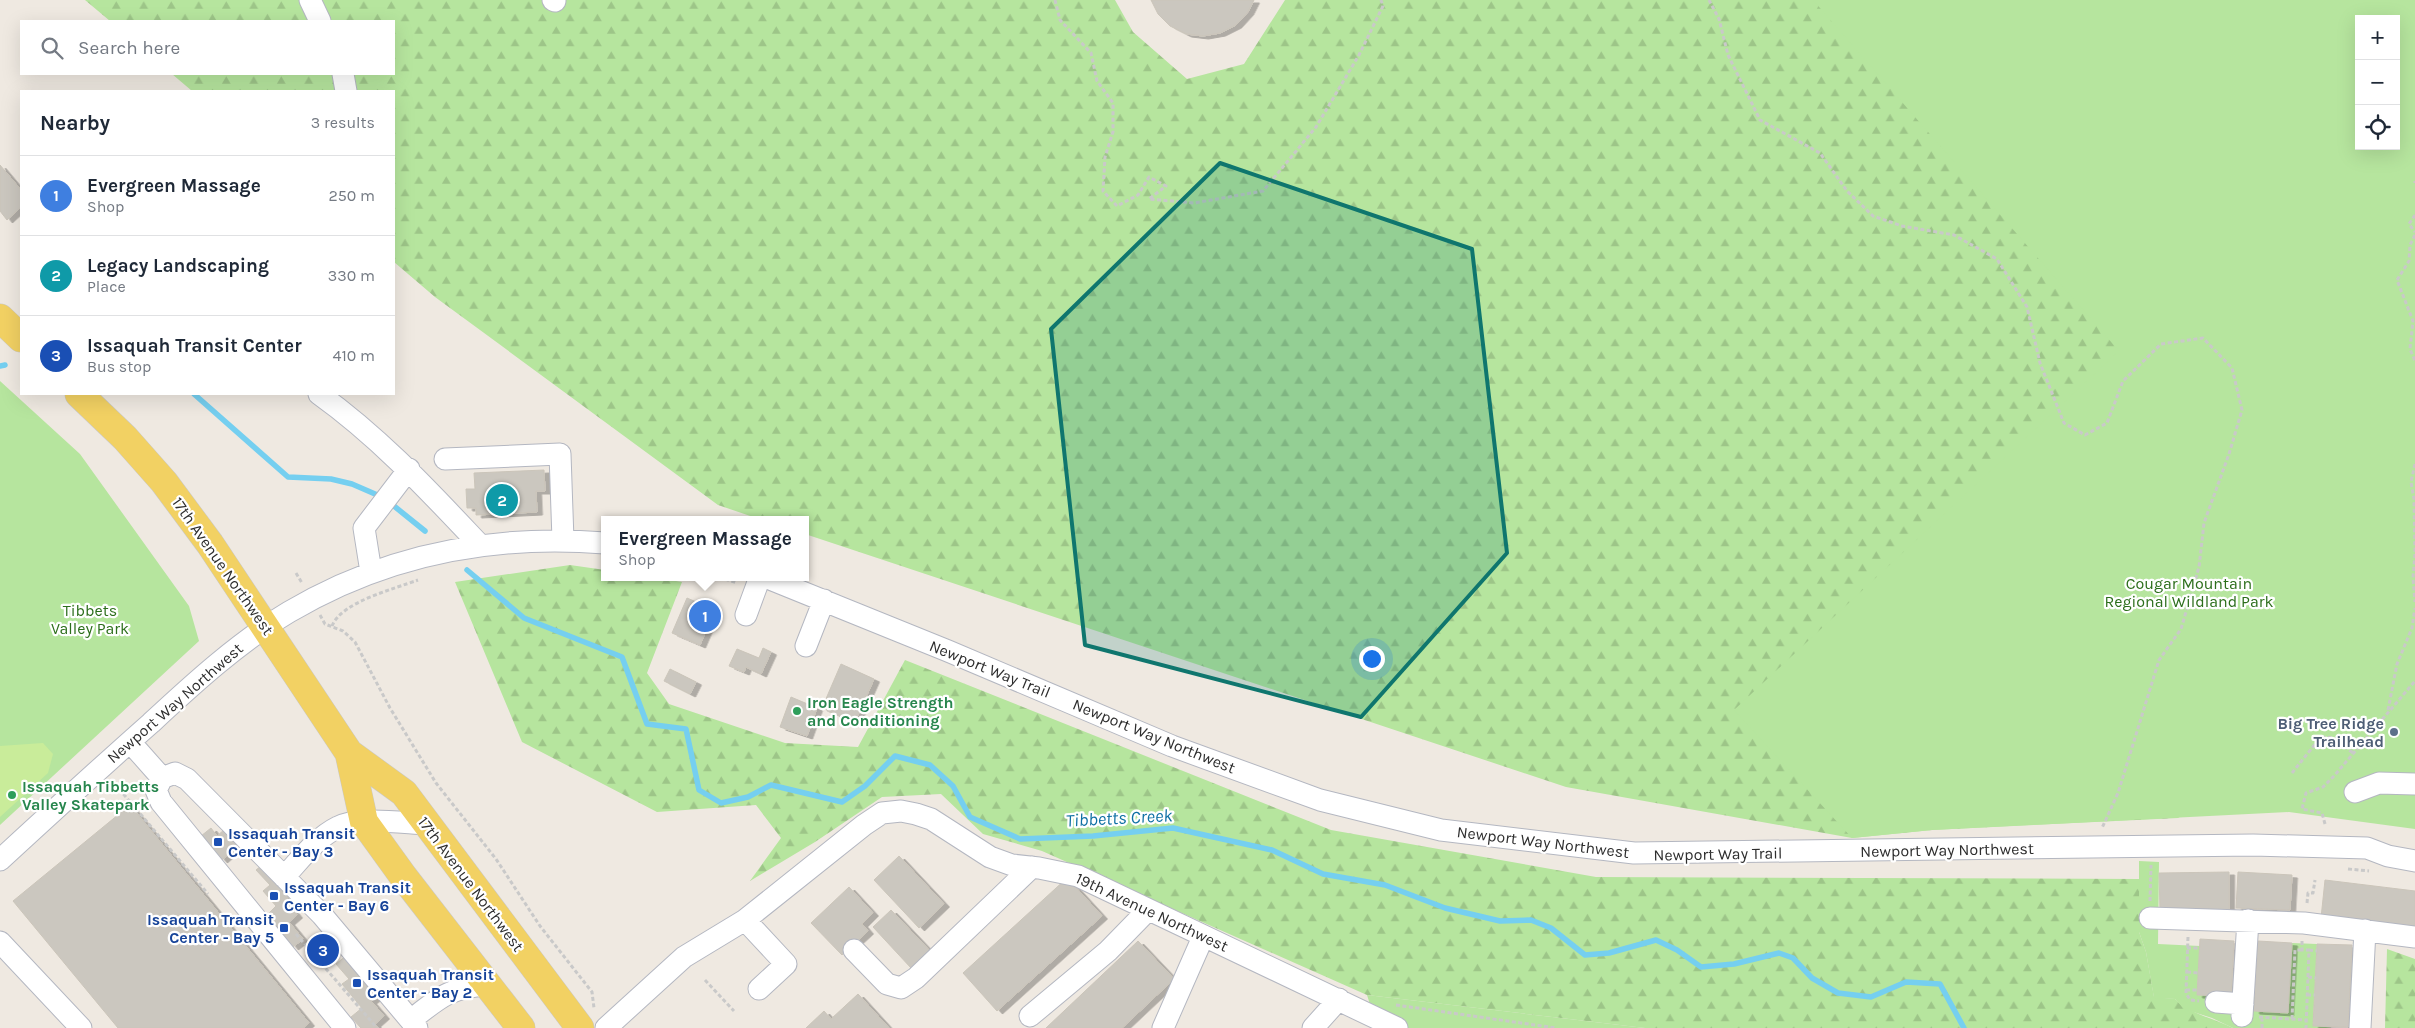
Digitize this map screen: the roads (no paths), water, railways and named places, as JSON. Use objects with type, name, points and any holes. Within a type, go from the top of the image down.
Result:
[{"type":"main road","name":"17th Avenue Northwest","points":[[80,395],[125,438],[164,482],[210,544],[349,753],[404,793],[426,824],[587,1018]]},
{"type":"main road","name":"17th Avenue Northwest","points":[[349,753],[364,822],[521,1028]]},
{"type":"street","points":[[310,0],[320,20]]},
{"type":"street","points":[[343,75],[346,90]]},
{"type":"street","points":[[320,395],[369,432],[409,469],[479,544]]},
{"type":"street","points":[[445,459],[560,454],[563,540]]},
{"type":"street","points":[[371,572],[364,528],[409,469]]},
{"type":"street","name":"Newport Way Northwest","points":[[0,860],[225,658],[266,627],[319,596],[371,572],[423,555],[479,544],[563,540],[601,543]]},
{"type":"street","points":[[746,615],[761,581]]},
{"type":"street","name":"Newport Way Northwest","points":[[761,581],[824,600],[1172,746],[1320,800],[1442,830],[1634,853],[2253,845],[2367,848],[2388,856],[2415,861]]},
{"type":"street","points":[[806,646],[824,600]]},
{"type":"street","points":[[130,742],[162,778]]},
{"type":"street","points":[[345,1028],[160,802],[156,790],[162,778],[168,774],[181,775],[322,916],[414,1024],[449,992],[471,986],[487,985]]},
{"type":"street","points":[[2355,792],[2379,783],[2415,784]]},
{"type":"street","name":"19th Avenue Northwest","points":[[606,1028],[684,957],[745,920],[870,821],[882,813],[901,811],[931,819],[990,857],[1012,865],[1078,876],[1147,911],[1339,999],[1397,1028]]},
{"type":"street","points":[[284,877],[328,833],[348,823],[426,824]]},
{"type":"street","name":"Newport Way Northwest","points":[[2367,848],[2378,842],[2415,846]]},
{"type":"street","points":[[854,950],[887,984],[901,988],[922,972],[1032,867]]},
{"type":"street","points":[[1030,1016],[1108,951],[1147,911]]},
{"type":"street","points":[[2150,918],[2304,923],[2415,937]]},
{"type":"street","points":[[745,920],[786,964],[760,989]]},
{"type":"street","points":[[2216,1002],[2249,1012],[2248,920]]},
{"type":"street","points":[[2360,1028],[2365,930]]},
{"type":"street","points":[[1163,1028],[1204,937]]},
{"type":"street","points":[[0,942],[81,1028]]},
{"type":"street","points":[[1313,1028],[1339,999]]},
{"type":"waterway","name":"Tibbetts Creek","points":[[0,366],[5,365]]},
{"type":"waterway","name":"Tibbetts Creek","points":[[195,395],[288,477],[331,479],[352,484],[382,497]]},
{"type":"waterway","name":"Tibbetts Creek","points":[[389,502],[425,531]]},
{"type":"waterway","name":"Tibbetts Creek","points":[[467,570],[524,618],[622,657],[647,724],[686,729],[699,790],[721,803],[748,797],[771,785],[842,802],[865,786],[895,756],[930,765],[953,786],[970,817],[1020,839],[1093,836],[1173,828],[1272,850],[1323,874],[1385,885],[1445,908],[1500,921],[1531,920],[1551,928],[1585,955],[1609,953],[1656,940],[1677,950],[1701,967],[1734,964],[1779,953],[1793,958],[1812,978],[1838,993],[1871,997],[1906,982],[1940,984],[1964,1028]]},
{"type":"place","name":"Legacy Landscaping","points":[[502,500]]},
{"type":"place","name":"Evergreen Massage","points":[[705,616]]},
{"type":"place","name":"Iron Eagle Strength and Conditioning","points":[[797,711]]},
{"type":"place","name":"Big Tree Ridge Trailhead","points":[[2394,732]]},
{"type":"place","name":"Issaquah Tibbetts Valley Skatepark","points":[[12,795]]},
{"type":"place","name":"Issaquah Transit Center - Bay 3","points":[[218,842]]},
{"type":"place","name":"Issaquah Transit Center - Bay 6","points":[[274,896]]},
{"type":"place","name":"Issaquah Transit Center - Bay 5","points":[[284,928]]},
{"type":"place","name":"Issaquah Transit Center","points":[[323,950]]},
{"type":"place","name":"Issaquah Transit Center - Bay 2","points":[[357,983]]},
{"type":"park label","name":"Cougar Mountain Regional Wildland Park","points":[[2189,592]]},
{"type":"park label","name":"Tibbets Valley Park","points":[[90,619]]}]
